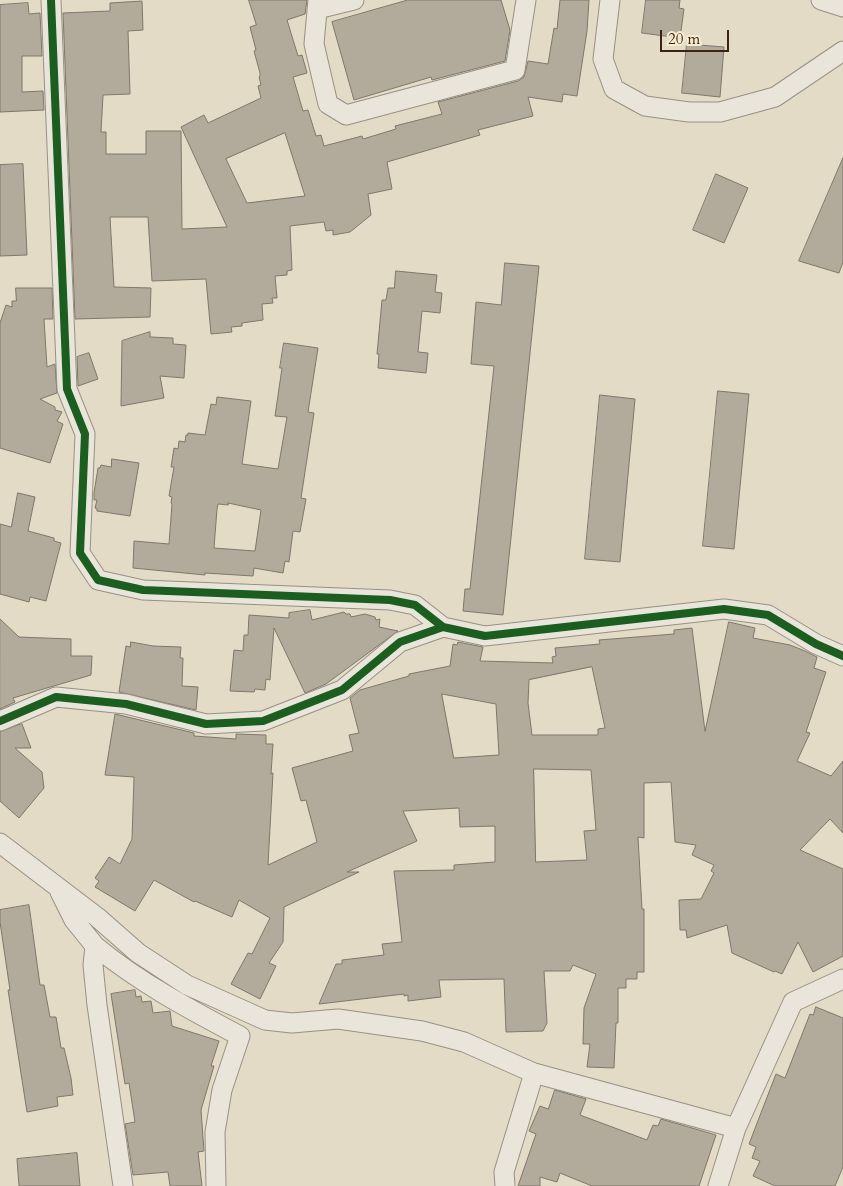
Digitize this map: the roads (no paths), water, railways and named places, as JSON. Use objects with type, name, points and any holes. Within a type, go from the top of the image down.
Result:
[{"type":"street","points":[[51,0],[67,389],[85,434],[80,552],[98,580],[143,590],[390,600],[415,605],[443,627],[485,636],[724,609],[768,615],[816,644],[843,656]]},
{"type":"street","points":[[354,0],[318,5],[314,44],[328,104],[346,115],[515,70],[526,0]]},
{"type":"street","points":[[610,0],[603,59],[614,89],[645,106],[689,112],[720,112],[744,106],[775,97],[843,51]]},
{"type":"street","points":[[821,0],[843,7]]},
{"type":"street","points":[[0,721],[56,696],[126,704],[206,724],[263,721],[342,690],[400,642],[443,627]]},
{"type":"street","points":[[0,843],[97,917],[138,953],[187,985],[265,1020],[292,1023],[338,1019],[422,1031],[464,1042],[534,1073],[736,1128]]},
{"type":"street","points":[[58,889],[74,920],[95,946],[123,969],[170,999],[240,1036],[222,1090],[215,1132],[216,1186]]},
{"type":"street","points":[[95,946],[93,965],[97,1005],[122,1186]]},
{"type":"street","points":[[718,1186],[736,1128],[793,1002],[843,979]]},
{"type":"street","points":[[505,1186],[504,1172],[534,1073]]}]
